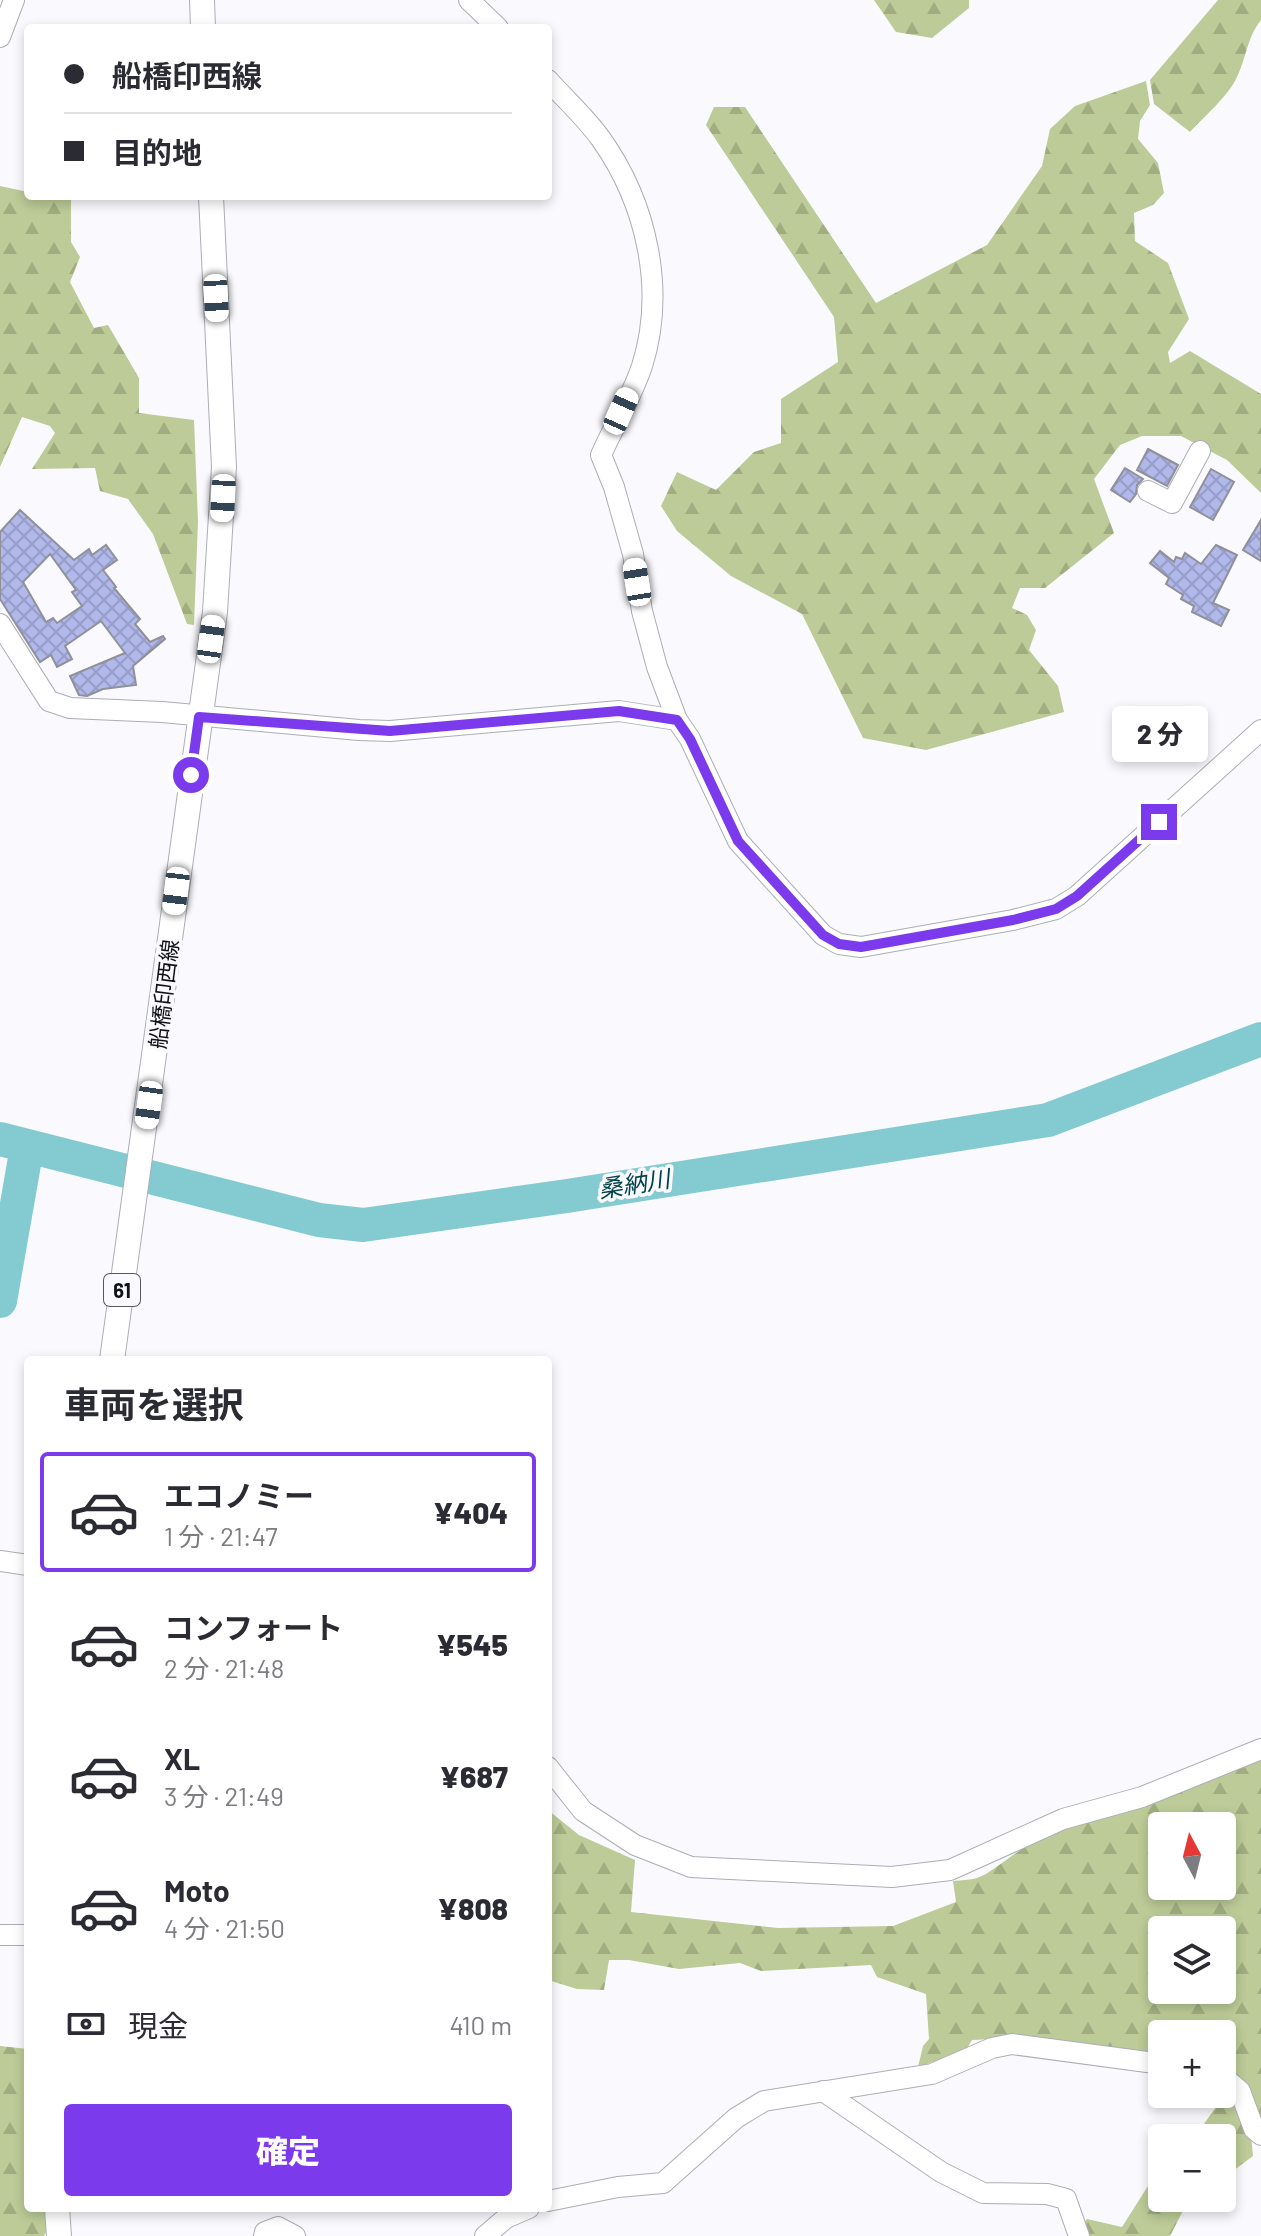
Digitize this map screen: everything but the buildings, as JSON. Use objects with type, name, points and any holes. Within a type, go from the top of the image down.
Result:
[{"type":"main road","points":[[202,0],[203,24]]},
{"type":"main road","name":"船橋印西線","points":[[113,1356],[215,612],[224,467],[211,200]]},
{"type":"main road","points":[[57,2212],[59,2236]]},
{"type":"street","points":[[0,37],[14,0]]},
{"type":"street","points":[[469,0],[494,24]]},
{"type":"street","points":[[552,84],[601,139],[627,186],[651,262],[653,318],[641,367],[601,455],[614,487],[633,554],[642,611],[657,667],[677,720],[690,739],[738,841],[823,935],[839,944],[861,947],[1013,920],[1056,909],[1077,896],[1261,730]]},
{"type":"street","points":[[1148,491],[1172,503],[1200,451]]},
{"type":"street","points":[[0,624],[49,701],[70,708],[162,712],[390,731],[619,711],[677,720]]},
{"type":"street","points":[[0,1561],[24,1564]]},
{"type":"street","points":[[552,1772],[583,1811],[635,1845],[691,1867],[892,1877],[950,1870],[1063,1819],[1142,1797],[1261,1749]]},
{"type":"street","points":[[0,1935],[24,1935]]},
{"type":"street","points":[[552,2200],[618,2187],[663,2183],[736,2118],[764,2101],[932,2074],[992,2048],[1012,2044],[1148,2062]]},
{"type":"street","points":[[1236,2088],[1254,2129],[1261,2135]]},
{"type":"street","points":[[823,2091],[941,2172],[983,2193],[1047,2194],[1066,2199],[1079,2236]]},
{"type":"street","points":[[485,2236],[506,2218],[520,2212]]},
{"type":"street","points":[[264,2236],[265,2232],[278,2227],[295,2236]]},
{"type":"green space","points":[[874,0],[969,0],[969,8],[932,38],[896,32]]},
{"type":"green space","points":[[1218,0],[1261,0],[1261,20],[1232,86],[1190,132],[1154,104],[1150,80]]},
{"type":"green space","points":[[1146,81],[1150,105],[1140,121],[1138,139],[1158,163],[1164,193],[1153,205],[1134,213],[1135,241],[1168,263],[1189,319],[1168,352],[1170,363],[1190,351],[1261,394],[1261,493],[1227,460],[1181,436],[1142,436],[1120,445],[1094,479],[1114,533],[1045,588],[1020,588],[1012,608],[1027,615],[1036,630],[1029,650],[1058,686],[1064,712],[926,750],[863,738],[802,614],[731,576],[677,531],[661,506],[677,472],[716,490],[754,452],[781,443],[781,399],[838,362],[834,317],[706,125],[714,107],[745,107],[876,303],[987,245],[1042,166],[1050,129],[1075,106]]},
{"type":"green space","points":[[0,186],[24,191],[24,200],[71,200],[71,242],[80,257],[70,282],[94,328],[108,325],[139,378],[139,413],[194,420],[198,522],[194,625],[187,624],[153,534],[128,499],[100,491],[95,468],[32,469],[55,433],[50,426],[22,417],[0,467]]},
{"type":"green space","points":[[1261,1759],[1261,2119],[1250,2126],[1253,2156],[1236,2169],[1236,2124],[1204,2124],[1215,2108],[1236,2108],[1236,2020],[1148,2020],[1148,2070],[993,2039],[972,2040],[966,2050],[918,2067],[923,2046],[929,2039],[926,1994],[877,1977],[871,1965],[761,1971],[740,1963],[679,1969],[629,1960],[609,1960],[604,1990],[577,1989],[552,1981],[552,1813],[579,1835],[635,1860],[631,1912],[778,1928],[893,1926],[956,1902],[953,1881],[974,1879],[1035,1842],[1177,1792]]},
{"type":"green space","points":[[0,2046],[24,2049],[24,2212],[56,2212],[44,2236],[0,2236]]},
{"type":"green space","points":[[1148,2186],[1148,2212],[1182,2212],[1170,2236],[1073,2236],[1087,2219],[1122,2227]]},
{"type":"waterway","name":"桑納川","points":[[0,1139],[319,1220],[363,1225],[1048,1120],[1261,1039]]},
{"type":"waterway","points":[[0,1301],[27,1147]]},
{"type":"route","points":[[191,775],[199,717],[390,731],[581,712],[619,711],[677,720],[690,739],[738,841],[823,935],[839,944],[861,947],[1013,920],[1056,909],[1077,896],[1159,822]]}]
